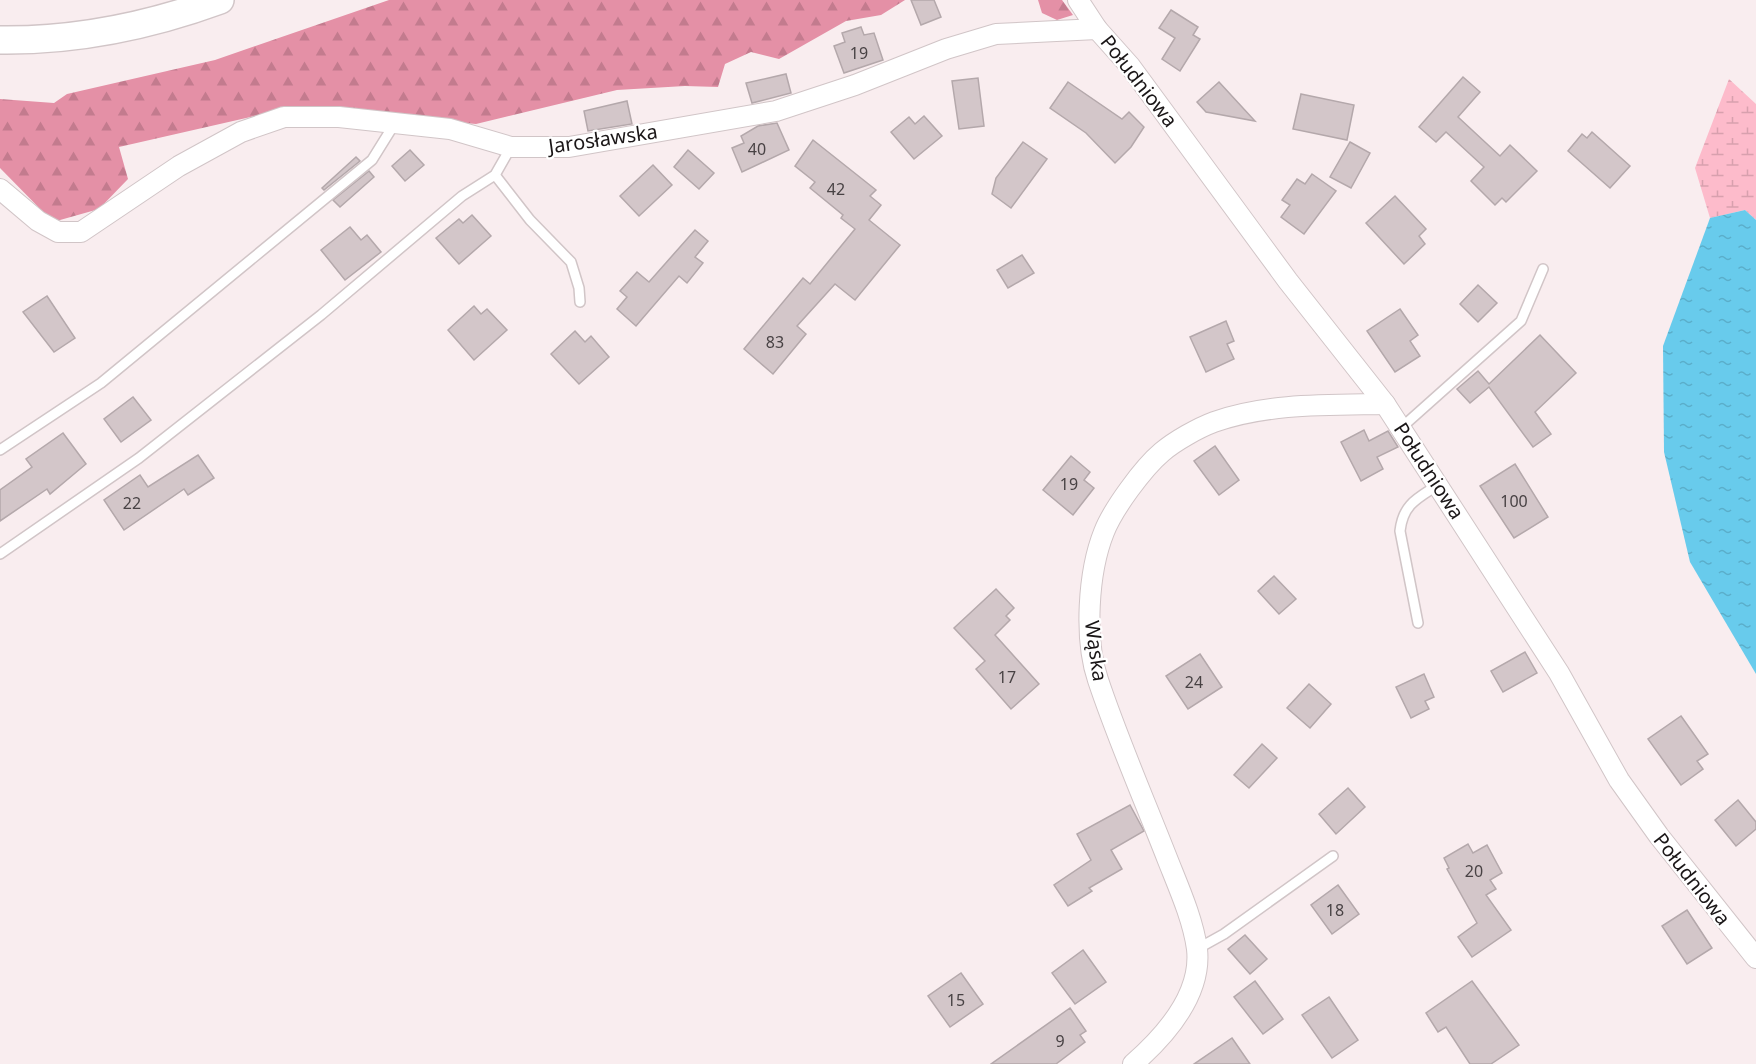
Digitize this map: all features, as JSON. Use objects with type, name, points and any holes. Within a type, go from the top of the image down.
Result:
[{"type":"main road","points":[[0,40],[75,37],[117,30],[177,15],[220,0]]},
{"type":"street","name":"Południowa","points":[[1078,0],[1097,28],[1131,66],[1288,281],[1385,404],[1559,673],[1619,780],[1666,845],[1756,958]]},
{"type":"street","name":"Jarosławska","points":[[0,189],[38,221],[58,232],[81,232],[179,166],[241,132],[284,117],[339,117],[450,129],[511,147],[569,147],[776,111],[855,85],[946,49],[996,34],[1097,28]]},
{"type":"street","name":"Wąska","points":[[1133,1064],[1150,1049],[1186,1002],[1195,972],[1197,949],[1181,894],[1097,678],[1090,632],[1091,587],[1104,532],[1129,491],[1163,451],[1213,423],[1273,408],[1385,404]]},
{"type":"lane","points":[[0,450],[102,383],[372,160],[395,123]]},
{"type":"lane","points":[[0,554],[140,458],[321,315],[462,196],[495,175],[511,147]]},
{"type":"lane","points":[[495,175],[530,220],[571,262],[579,288],[580,302]]},
{"type":"lane","points":[[1401,428],[1521,321],[1543,269]]},
{"type":"lane","points":[[1418,623],[1400,531],[1401,521],[1410,504],[1438,485]]},
{"type":"lane","points":[[1197,949],[1224,934],[1333,856]]},
{"type":"green space","points":[[389,0],[905,0],[881,15],[846,21],[779,59],[751,52],[725,64],[718,87],[685,86],[617,90],[476,124],[324,110],[281,110],[119,147],[128,179],[99,209],[53,222],[0,168],[0,99],[54,103],[67,94],[215,60]]},
{"type":"green space","points":[[1038,0],[1062,0],[1073,15],[1057,20],[1042,13]]},
{"type":"green space","points":[[1729,79],[1756,104],[1756,220],[1745,210],[1710,218],[1695,168]]},
{"type":"water","points":[[1745,210],[1756,220],[1756,674],[1690,562],[1664,452],[1663,346],[1710,218]]},
{"type":"building","points":[[911,0],[934,0],[941,17],[921,25]]},
{"type":"building","points":[[1171,10],[1198,27],[1193,35],[1200,39],[1180,71],[1162,59],[1175,38],[1159,28]]},
{"type":"building","points":[[861,27],[864,35],[874,33],[883,60],[844,73],[834,46],[845,42],[842,33]]},
{"type":"building","points":[[786,74],[791,93],[752,103],[746,83]]},
{"type":"building","points":[[1463,77],[1480,92],[1458,117],[1500,156],[1510,145],[1537,171],[1506,202],[1502,198],[1495,205],[1471,181],[1484,167],[1446,132],[1436,142],[1419,127]]},
{"type":"building","points":[[978,78],[984,126],[959,129],[952,81]]},
{"type":"building","points":[[1068,82],[1122,119],[1129,112],[1144,127],[1131,147],[1115,163],[1086,133],[1050,108]]},
{"type":"building","points":[[1219,82],[1255,121],[1206,112],[1197,102]]},
{"type":"building","points":[[1301,94],[1354,105],[1347,140],[1293,129]]},
{"type":"building","points":[[627,101],[632,124],[588,131],[584,111]]},
{"type":"building","points":[[924,116],[942,136],[914,159],[891,132],[909,117],[915,124]]},
{"type":"building","points":[[777,123],[789,150],[742,172],[732,148],[744,143],[741,136],[758,126]]},
{"type":"building","points":[[1592,132],[1630,166],[1610,188],[1568,151],[1582,134],[1587,138]]},
{"type":"building","points":[[813,140],[876,190],[870,196],[881,205],[869,220],[900,245],[855,300],[835,284],[797,326],[806,334],[773,374],[744,349],[803,278],[810,284],[855,229],[841,218],[843,215],[810,188],[815,182],[795,166]]},
{"type":"building","points":[[1023,142],[1047,159],[1011,208],[992,194],[996,178]]},
{"type":"building","points":[[1350,142],[1370,153],[1351,188],[1330,177]]},
{"type":"building","points":[[410,150],[424,165],[405,181],[392,166]]},
{"type":"building","points":[[688,150],[714,173],[699,189],[674,167]]},
{"type":"building","points":[[356,157],[360,161],[324,190],[322,188]]},
{"type":"building","points":[[653,165],[672,185],[639,216],[620,196]]},
{"type":"building","points":[[369,171],[374,177],[340,207],[333,200]]},
{"type":"building","points":[[1312,174],[1336,191],[1304,234],[1281,217],[1290,205],[1282,200],[1297,179],[1305,184]]},
{"type":"building","points":[[1395,196],[1426,229],[1419,236],[1425,244],[1404,264],[1366,223]]},
{"type":"building","points":[[472,215],[491,236],[459,264],[436,238],[459,219],[463,223]]},
{"type":"building","points":[[350,227],[361,240],[367,235],[381,252],[345,280],[321,250]]},
{"type":"building","points":[[695,230],[708,241],[695,257],[703,263],[687,283],[679,276],[636,326],[617,309],[627,297],[620,291],[637,272],[649,282]]},
{"type":"building","points":[[1022,255],[1034,273],[1008,288],[997,270]]},
{"type":"building","points":[[1478,285],[1497,303],[1478,322],[1460,304]]},
{"type":"building","points":[[47,296],[75,338],[54,352],[23,312]]},
{"type":"building","points":[[474,306],[481,314],[487,309],[507,330],[474,360],[448,330]]},
{"type":"building","points":[[1400,309],[1418,335],[1410,341],[1420,356],[1395,372],[1367,331]]},
{"type":"building","points":[[1226,321],[1234,341],[1227,344],[1234,359],[1206,372],[1190,337]]},
{"type":"building","points":[[575,331],[585,342],[591,336],[609,357],[579,384],[551,354]]},
{"type":"building","points":[[1540,335],[1576,373],[1535,412],[1551,434],[1533,447],[1489,387],[1470,403],[1457,389],[1478,371],[1489,384]]},
{"type":"building","points":[[133,397],[151,420],[121,442],[104,419]]},
{"type":"building","points":[[1364,430],[1369,441],[1388,431],[1398,447],[1377,457],[1383,469],[1361,481],[1341,442]]},
{"type":"building","points":[[63,433],[86,464],[50,494],[47,489],[0,521],[0,490],[32,467],[26,459]]},
{"type":"building","points":[[1215,446],[1239,480],[1219,495],[1194,461]]},
{"type":"building","points":[[198,455],[214,478],[188,495],[184,489],[124,530],[104,500],[140,475],[148,487]]},
{"type":"building","points":[[1071,456],[1090,472],[1084,480],[1094,488],[1073,515],[1043,490]]},
{"type":"building","points":[[1515,464],[1548,517],[1514,538],[1480,486]]},
{"type":"building","points":[[1274,576],[1296,599],[1279,614],[1258,591]]},
{"type":"building","points":[[996,589],[1014,608],[1006,616],[1010,620],[995,635],[1039,684],[1011,709],[976,669],[985,661],[954,628]]},
{"type":"building","points":[[1525,652],[1537,673],[1503,692],[1491,671]]},
{"type":"building","points":[[1200,654],[1222,687],[1188,709],[1166,676]]},
{"type":"building","points":[[1424,674],[1434,697],[1425,701],[1429,709],[1411,718],[1396,687]]},
{"type":"building","points":[[1309,684],[1331,704],[1310,728],[1287,708]]},
{"type":"building","points":[[1681,716],[1708,754],[1697,761],[1703,769],[1681,785],[1648,739]]},
{"type":"building","points":[[1262,744],[1277,758],[1249,788],[1234,775]]},
{"type":"building","points":[[1348,788],[1365,807],[1336,834],[1319,814]]},
{"type":"building","points":[[1738,800],[1756,822],[1756,829],[1736,846],[1715,820]]},
{"type":"building","points":[[1130,805],[1144,831],[1111,850],[1122,869],[1089,888],[1092,891],[1068,906],[1054,885],[1091,860],[1077,834]]},
{"type":"building","points":[[1468,844],[1473,853],[1487,845],[1502,873],[1490,880],[1496,889],[1486,895],[1511,930],[1472,957],[1458,937],[1477,923],[1447,869],[1449,868],[1444,858]]},
{"type":"building","points":[[1338,885],[1359,914],[1332,934],[1311,905]]},
{"type":"building","points":[[1687,910],[1712,948],[1687,964],[1662,926]]},
{"type":"building","points":[[1245,935],[1267,959],[1250,974],[1228,949]]},
{"type":"building","points":[[1083,950],[1106,982],[1075,1004],[1052,973]]},
{"type":"building","points":[[961,973],[983,1004],[950,1027],[928,996]]},
{"type":"building","points":[[1255,981],[1283,1019],[1263,1034],[1234,997]]},
{"type":"building","points":[[1472,981],[1519,1045],[1491,1064],[1470,1064],[1446,1027],[1438,1032],[1426,1013]]},
{"type":"building","points":[[1329,997],[1358,1040],[1332,1058],[1302,1015]]},
{"type":"building","points":[[1070,1008],[1086,1031],[1080,1035],[1085,1042],[1056,1064],[991,1064]]},
{"type":"building","points":[[1232,1038],[1250,1064],[1194,1064]]}]
